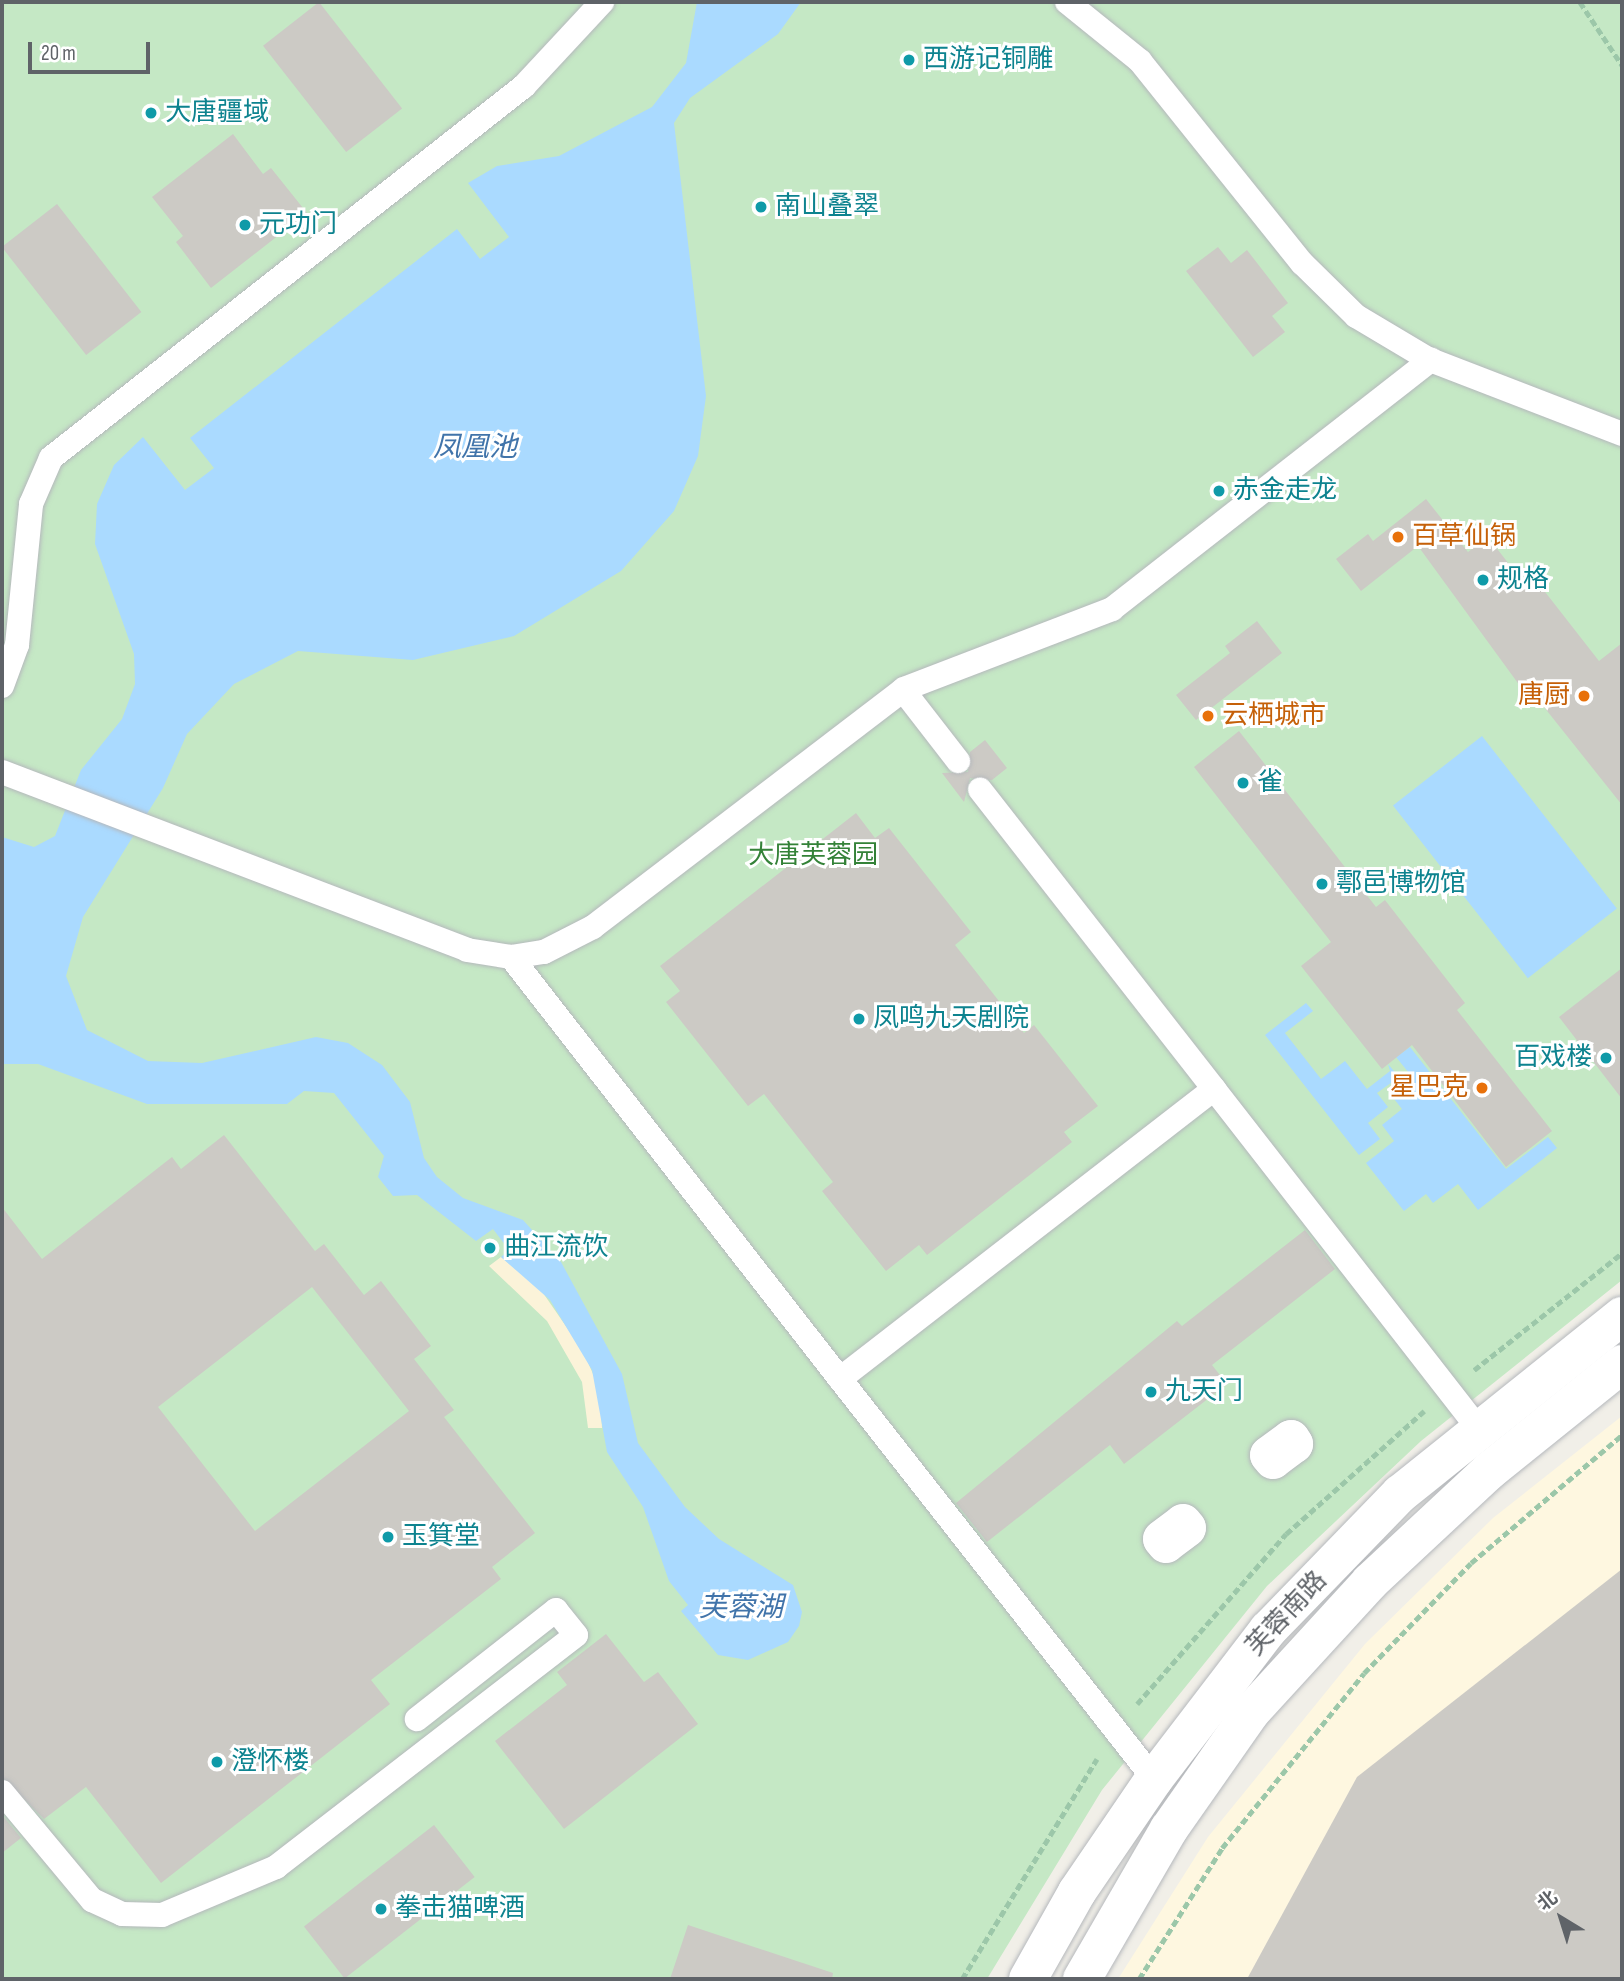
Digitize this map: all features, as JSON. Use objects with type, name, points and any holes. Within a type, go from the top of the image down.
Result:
[{"type":"main road","name":"芙蓉南路","points":[[1028,1979],[1077,1892],[1154,1779],[1268,1630],[1400,1494],[1477,1427],[1622,1316]]},
{"type":"main road","name":"芙蓉南路","points":[[1082,1979],[1169,1829],[1251,1712],[1380,1573],[1489,1471],[1622,1364]]},
{"type":"lane","points":[[2,686],[17,645],[31,504],[51,458],[524,86],[602,2]]},
{"type":"lane","points":[[1067,2],[1140,61],[1334,295],[1387,338],[1431,360],[1622,434]]},
{"type":"lane","points":[[2,772],[446,943],[512,957],[544,952],[584,933],[903,690],[1112,609],[1431,360]]},
{"type":"lane","points":[[903,690],[958,761]]},
{"type":"lane","points":[[980,789],[1477,1427]]},
{"type":"lane","points":[[512,957],[1154,1779]]},
{"type":"lane","points":[[841,1379],[1214,1089]]},
{"type":"lane","points":[[2,1792],[92,1900],[122,1914],[162,1915],[276,1867],[576,1635],[556,1611],[417,1719]]},
{"type":"path","points":[[1580,2],[1622,65]]},
{"type":"path","points":[[1139,1979],[1222,1849],[1364,1674],[1471,1563],[1622,1435]]},
{"type":"shaded area","points":[[1622,1416],[1622,1979],[1118,1979],[1208,1837],[1365,1644],[1493,1518]]},
{"type":"green space","name":"大唐芙蓉园","points":[[2,2],[1622,2],[1622,1280],[1421,1441],[1267,1586],[1102,1790],[987,1979],[2,1979]]},
{"type":"sand","points":[[501,1257],[541,1290],[583,1351],[600,1390],[602,1428],[588,1428],[582,1382],[547,1321],[489,1266]]},
{"type":"water","name":"凤凰池","points":[[697,2],[801,2],[778,34],[690,98],[674,123],[706,396],[698,456],[674,511],[621,571],[514,636],[413,660],[298,651],[234,684],[187,734],[163,788],[83,917],[66,976],[87,1030],[148,1061],[202,1063],[316,1037],[348,1043],[382,1065],[410,1102],[424,1158],[437,1177],[463,1198],[523,1220],[561,1262],[622,1374],[638,1443],[685,1507],[719,1539],[793,1585],[802,1612],[799,1626],[788,1642],[748,1660],[718,1655],[681,1611],[688,1605],[669,1581],[643,1507],[607,1452],[592,1370],[550,1300],[501,1257],[509,1250],[493,1229],[476,1241],[417,1195],[393,1196],[378,1177],[384,1156],[334,1093],[304,1091],[287,1104],[147,1104],[38,1064],[2,1064],[2,837],[34,847],[55,836],[81,770],[122,719],[135,684],[134,654],[95,544],[97,504],[114,465],[143,437],[185,490],[214,468],[190,438],[457,229],[480,259],[509,237],[468,183],[497,166],[559,156],[652,107],[686,63]]},
{"type":"water","points":[[1482,736],[1617,909],[1528,978],[1393,806]]},
{"type":"water","points":[[1306,1003],[1313,1011],[1285,1033],[1321,1079],[1345,1061],[1367,1089],[1390,1071],[1388,1064],[1399,1077],[1377,1093],[1388,1107],[1368,1123],[1380,1139],[1359,1155],[1265,1035]]},
{"type":"water","points":[[1410,1047],[1506,1169],[1548,1137],[1557,1148],[1478,1210],[1458,1184],[1433,1203],[1426,1194],[1404,1211],[1366,1163],[1394,1141],[1382,1125],[1402,1109],[1391,1095],[1413,1078],[1396,1057]]},
{"type":"building","points":[[319,2],[402,108],[346,152],[263,46]]},
{"type":"building","points":[[233,134],[263,174],[271,168],[307,213],[211,288],[176,242],[183,236],[152,197]]},
{"type":"building","points":[[57,204],[141,312],[86,355],[2,247]]},
{"type":"building","points":[[1218,247],[1231,263],[1247,250],[1288,303],[1272,316],[1285,332],[1253,357],[1186,271]]},
{"type":"building","points":[[1426,499],[1468,552],[1488,537],[1526,586],[1535,579],[1599,661],[1622,643],[1622,805],[1536,697],[1531,701],[1418,546],[1361,591],[1336,559],[1368,534],[1373,541]]},
{"type":"building","points":[[1257,621],[1282,653],[1196,720],[1176,695],[1230,653],[1225,646]]},
{"type":"building","points":[[1239,731],[1376,907],[1385,900],[1465,1003],[1457,1010],[1552,1131],[1506,1167],[1412,1045],[1382,1069],[1301,966],[1331,942],[1194,767]]},
{"type":"building","points":[[985,740],[1007,768],[992,780],[970,778],[964,802],[942,773],[968,772],[970,752]]},
{"type":"building","name":"凤鸣九天剧院","points":[[856,813],[875,838],[889,828],[971,932],[955,945],[1024,1033],[1034,1025],[1098,1106],[1064,1132],[1072,1142],[927,1255],[919,1245],[886,1271],[822,1191],[833,1182],[764,1094],[748,1106],[666,1002],[680,991],[660,966]]},
{"type":"building","name":"百戏楼","points":[[1622,968],[1622,1099],[1559,1017]]},
{"type":"building","points":[[224,1135],[315,1251],[324,1244],[364,1295],[381,1281],[431,1346],[414,1359],[454,1410],[444,1417],[535,1533],[492,1567],[501,1579],[371,1680],[390,1704],[161,1883],[86,1787],[44,1819],[2,1777],[2,1207],[42,1259],[172,1157],[181,1169]],"holes":[[[312,1287],[409,1411],[255,1531],[158,1407]]]},
{"type":"building","name":"九天门","points":[[1305,1230],[1335,1269],[1212,1365],[1227,1384],[1124,1464],[1110,1445],[987,1542],[956,1503],[1177,1321],[1182,1326]]},
{"type":"building","points":[[1622,1569],[1622,1979],[1247,1979],[1357,1777]]},
{"type":"building","points":[[606,1634],[644,1682],[658,1672],[698,1724],[564,1829],[495,1741],[567,1685],[557,1672]]},
{"type":"building","points":[[2,1815],[21,1838],[2,1853]]},
{"type":"building","name":"拳击猫啤酒","points":[[434,1825],[475,1877],[345,1979],[304,1927]]},
{"type":"building","points":[[688,1925],[833,1973],[832,1979],[670,1979]]},
{"type":"place","name":"西游记铜雕","points":[[909,60]]},
{"type":"place","name":"大唐疆域","points":[[151,113]]},
{"type":"place","name":"南山叠翠","points":[[761,207]]},
{"type":"place","name":"元功门","points":[[245,225]]},
{"type":"place","name":"赤金走龙","points":[[1219,491]]},
{"type":"place","name":"百草仙锅","points":[[1398,537]]},
{"type":"place","name":"规格","points":[[1483,580]]},
{"type":"place","name":"唐厨","points":[[1584,696]]},
{"type":"place","name":"云栖城市","points":[[1208,716]]},
{"type":"place","name":"雀","points":[[1243,783]]},
{"type":"place","name":"鄠邑博物馆","points":[[1322,884]]},
{"type":"place","name":"凤鸣九天剧院","points":[[859,1019]]},
{"type":"place","name":"百戏楼","points":[[1606,1058]]},
{"type":"place","name":"星巴克","points":[[1482,1088]]},
{"type":"place","name":"曲江流饮","points":[[490,1248]]},
{"type":"place","name":"九天门","points":[[1151,1392]]},
{"type":"place","name":"玉箕堂","points":[[388,1537]]},
{"type":"place","name":"澄怀楼","points":[[217,1762]]},
{"type":"place","name":"拳击猫啤酒","points":[[381,1909]]},
{"type":"water label","name":"芙蓉湖","points":[[741,1608]]}]
